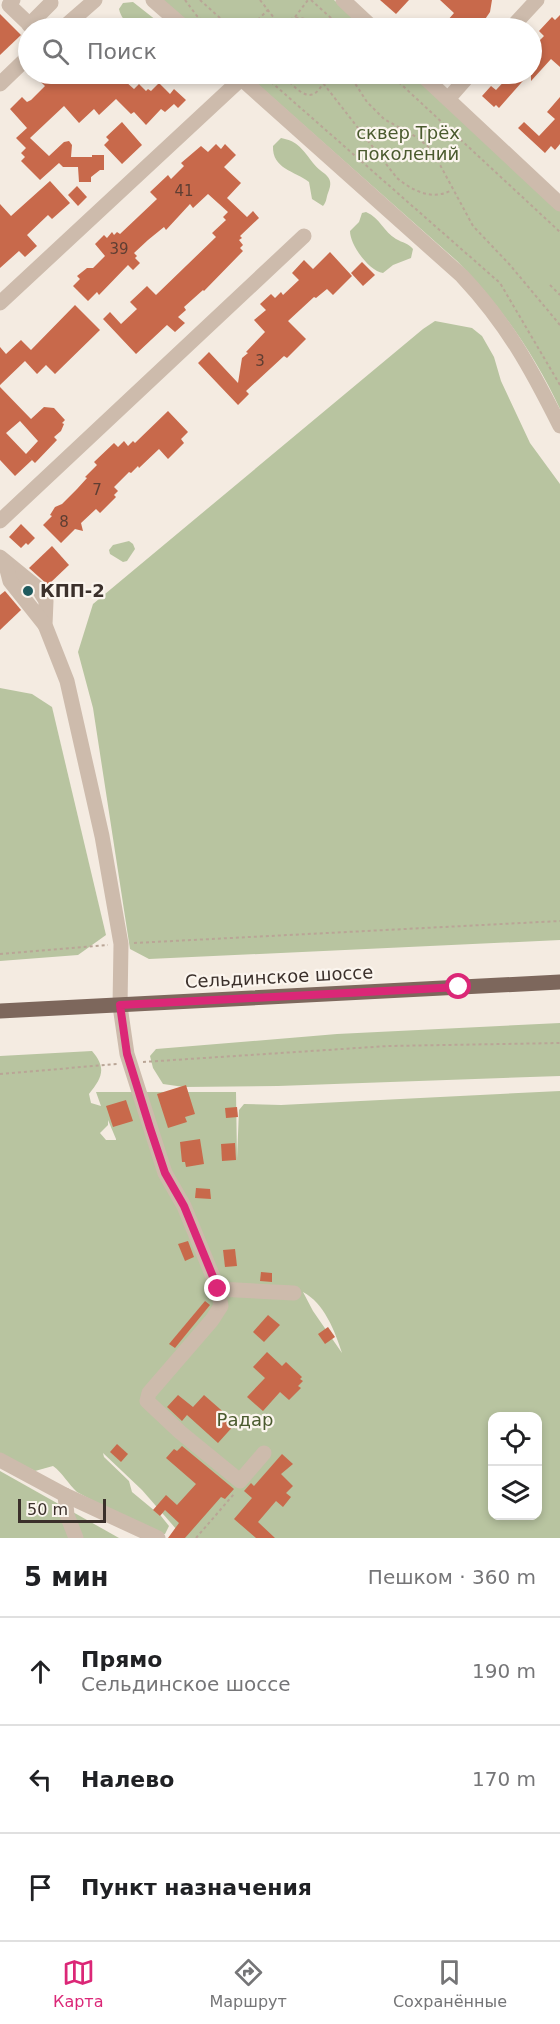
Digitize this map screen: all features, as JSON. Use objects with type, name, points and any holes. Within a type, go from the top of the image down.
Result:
[{"type":"main road","name":"Сельдинское шоссе","points":[[0,1011],[560,982]]},
{"type":"street","points":[[13,0],[9,4],[22,18]]},
{"type":"street","points":[[76,18],[95,0]]},
{"type":"street","points":[[153,0],[174,18]]},
{"type":"street","points":[[520,18],[537,0]]},
{"type":"street","points":[[347,1],[363,18]]},
{"type":"street","points":[[38,18],[51,3]]},
{"type":"street","points":[[0,84],[18,67]]},
{"type":"street","points":[[0,303],[230,84]]},
{"type":"street","points":[[247,84],[462,276],[483,298],[521,351],[560,426]]},
{"type":"street","points":[[432,84],[557,196]]},
{"type":"street","points":[[448,99],[461,84]]},
{"type":"street","points":[[2,516],[304,236]]},
{"type":"street","points":[[2,559],[38,588],[46,601],[45,625],[67,681],[102,836],[121,944],[120,1005],[129,1063],[165,1173],[184,1206],[218,1289],[221,1306],[212,1320],[149,1393],[147,1401],[180,1432],[240,1480],[264,1453]]},
{"type":"street","points":[[218,1289],[294,1293]]},
{"type":"street","points":[[0,1460],[65,1496],[158,1538]]},
{"type":"street","points":[[65,1496],[67,1515],[76,1538]]},
{"type":"path","points":[[185,0],[201,18]]},
{"type":"path","points":[[200,0],[220,18]]},
{"type":"path","points":[[260,0],[274,18]]},
{"type":"path","points":[[295,17],[309,0],[330,18]]},
{"type":"path","points":[[260,18],[268,10]]},
{"type":"path","points":[[295,17],[305,18]]},
{"type":"path","points":[[293,84],[304,94],[310,96],[316,94],[322,84]]},
{"type":"path","points":[[324,84],[397,178],[423,194],[437,195],[452,190]]},
{"type":"path","points":[[355,84],[367,102],[384,120],[427,145],[472,226],[510,264],[560,325]]},
{"type":"path","points":[[401,84],[560,232]]},
{"type":"path","points":[[550,285],[560,295]]},
{"type":"path","points":[[0,954],[121,944],[560,921]]},
{"type":"path","points":[[0,1074],[388,1046],[560,1043]]},
{"type":"path","points":[[196,1538],[239,1488],[240,1480]]},
{"type":"green space","points":[[163,0],[334,0],[354,18],[184,18]]},
{"type":"green space","points":[[133,2],[153,18],[124,18],[119,9],[123,3]]},
{"type":"green space","name":"сквер Трёх поколений","points":[[257,84],[425,84],[560,208],[560,409],[539,368],[515,330],[488,295],[457,261]]},
{"type":"green space","points":[[281,138],[292,141],[300,147],[329,179],[330,187],[323,206],[312,199],[309,182],[280,165],[276,160],[273,146]]},
{"type":"green space","points":[[366,212],[392,236],[413,249],[411,258],[393,265],[383,273],[366,263],[353,243],[350,231],[359,222],[362,213]]},
{"type":"green space","points":[[435,321],[472,328],[482,336],[494,357],[501,381],[530,443],[560,484],[560,940],[149,959],[130,949],[93,708],[78,652],[93,604]]},
{"type":"green space","points":[[129,541],[135,549],[127,561],[123,562],[110,554],[109,550],[113,545]]},
{"type":"green space","points":[[0,688],[32,694],[52,707],[106,935],[78,955],[0,961]]},
{"type":"green space","points":[[560,1023],[560,1076],[184,1087],[163,1084],[153,1068],[150,1056],[156,1049],[337,1034]]},
{"type":"green space","name":"Радар","points":[[92,1051],[100,1063],[101,1073],[89,1094],[91,1103],[101,1106],[96,1092],[236,1092],[237,1159],[239,1110],[244,1104],[281,1105],[560,1091],[560,1538],[184,1538],[142,1490],[103,1453],[104,1457],[129,1481],[132,1492],[161,1516],[169,1526],[165,1534],[154,1534],[77,1492],[53,1466],[35,1471],[0,1453],[0,1056]],"holes":[[[108,1120],[116,1139],[106,1140],[100,1133],[108,1125]],[[303,1292],[323,1310],[342,1353],[313,1311]]]},
{"type":"green space","points":[[0,1471],[119,1538],[0,1538]]},
{"type":"building","points":[[380,0],[409,0],[396,14]]},
{"type":"building","points":[[440,0],[492,0],[490,12],[486,18],[450,18],[454,13]]},
{"type":"building","points":[[0,14],[18,32],[18,38],[0,55]]},
{"type":"building","points":[[560,15],[560,67],[551,59],[542,69],[542,38],[544,36],[542,28],[552,17],[555,20]]},
{"type":"building","points":[[43,84],[128,84],[134,89],[139,84],[146,91],[148,89],[151,91],[160,84],[170,94],[174,89],[186,100],[178,108],[174,104],[165,112],[161,109],[146,125],[134,112],[131,114],[116,99],[99,115],[94,109],[79,123],[64,106],[30,138],[49,156],[64,142],[69,141],[72,145],[71,157],[104,155],[104,170],[100,170],[91,177],[91,182],[79,182],[78,167],[63,167],[59,163],[40,180],[21,161],[25,157],[21,153],[26,148],[16,138],[27,128],[10,109],[22,97],[27,102],[31,100],[45,86]]},
{"type":"building","points":[[502,84],[520,84],[499,108],[496,105],[494,107],[482,96],[491,86],[496,90]]},
{"type":"building","points":[[560,97],[560,144],[555,150],[551,146],[545,153],[518,128],[524,122],[539,136],[555,119],[547,112]]},
{"type":"building","points":[[122,122],[142,145],[122,164],[104,145],[109,140],[106,137]]},
{"type":"building","points":[[216,144],[221,149],[225,144],[236,155],[224,167],[241,183],[227,198],[247,217],[253,211],[259,218],[240,236],[242,238],[239,240],[243,245],[240,248],[243,251],[204,291],[184,307],[186,310],[178,317],[185,323],[175,332],[167,325],[136,354],[103,319],[110,312],[121,324],[137,309],[130,302],[147,286],[156,295],[216,237],[212,233],[226,220],[223,217],[228,212],[208,194],[193,208],[190,204],[166,230],[164,227],[148,240],[134,253],[140,263],[133,270],[128,265],[99,295],[97,292],[88,301],[73,286],[80,279],[77,276],[87,268],[93,268],[105,256],[95,244],[104,235],[107,238],[112,232],[114,235],[117,232],[120,234],[157,199],[150,192],[168,175],[171,179],[184,166],[181,163],[201,146],[208,152]]},
{"type":"building","points":[[50,181],[70,203],[52,219],[48,215],[27,235],[37,246],[25,257],[19,251],[0,268],[0,204],[11,216]]},
{"type":"building","points":[[77,186],[87,197],[78,206],[68,195]]},
{"type":"building","points":[[330,252],[352,276],[333,295],[327,289],[316,298],[314,297],[288,321],[306,339],[287,358],[284,356],[246,391],[249,394],[238,405],[198,363],[209,352],[238,383],[242,358],[265,332],[254,320],[266,310],[260,304],[271,294],[275,298],[281,292],[283,295],[299,280],[292,273],[304,260],[313,269]]},
{"type":"building","points":[[362,262],[375,275],[363,286],[351,273]]},
{"type":"building","points":[[75,305],[100,330],[55,374],[46,365],[37,374],[25,361],[0,385],[0,347],[6,354],[21,340],[31,350]]},
{"type":"building","points":[[0,387],[31,419],[44,407],[54,408],[65,420],[61,431],[54,437],[57,440],[35,463],[32,460],[15,476],[0,460]],"holes":[[[20,421],[38,441],[26,454],[6,433]]]},
{"type":"building","points":[[168,411],[188,432],[181,439],[184,443],[168,459],[159,449],[139,468],[138,466],[131,473],[129,472],[114,487],[118,491],[114,495],[116,497],[100,513],[96,509],[81,523],[83,531],[75,529],[61,543],[43,525],[52,516],[50,515],[55,507],[62,504],[77,489],[97,465],[94,462],[114,443],[118,447],[124,441],[128,446],[133,441],[135,443]]},
{"type":"building","points":[[21,524],[35,538],[21,548],[9,537]]},
{"type":"building","points":[[52,546],[69,565],[48,585],[29,568]]},
{"type":"building","points":[[5,591],[21,610],[0,630],[0,595]]},
{"type":"building","points":[[186,1085],[195,1114],[185,1117],[187,1122],[168,1128],[157,1094]]},
{"type":"building","points":[[126,1100],[133,1121],[113,1127],[106,1106]]},
{"type":"building","points":[[237,1107],[238,1117],[226,1118],[225,1108]]},
{"type":"building","points":[[200,1139],[204,1164],[186,1167],[185,1162],[182,1162],[180,1142]]},
{"type":"building","points":[[235,1143],[236,1160],[222,1161],[221,1144]]},
{"type":"building","points":[[196,1188],[210,1189],[211,1199],[195,1198]]},
{"type":"building","points":[[188,1241],[194,1257],[185,1261],[178,1244]]},
{"type":"building","points":[[235,1249],[237,1266],[225,1267],[223,1250]]},
{"type":"building","points":[[261,1272],[272,1273],[272,1282],[260,1281]]},
{"type":"building","points":[[205,1301],[210,1305],[175,1348],[169,1344]]},
{"type":"building","points":[[268,1315],[280,1325],[264,1342],[253,1332]]},
{"type":"building","points":[[328,1327],[335,1337],[325,1344],[318,1334]]},
{"type":"building","points":[[267,1352],[282,1366],[286,1362],[302,1377],[300,1379],[303,1381],[298,1386],[301,1388],[289,1400],[280,1392],[263,1411],[247,1397],[265,1378],[253,1367]]},
{"type":"building","points":[[178,1395],[193,1407],[204,1395],[236,1423],[218,1443],[187,1415],[182,1421],[167,1407]]},
{"type":"building","points":[[117,1444],[128,1454],[121,1462],[110,1452]]},
{"type":"building","points":[[182,1446],[234,1489],[225,1499],[221,1497],[185,1538],[168,1538],[179,1523],[165,1510],[160,1516],[153,1510],[166,1495],[177,1505],[196,1484],[166,1458],[174,1449],[177,1451]]},
{"type":"building","points":[[282,1454],[293,1464],[281,1474],[293,1486],[286,1493],[291,1497],[283,1507],[276,1501],[258,1522],[275,1538],[256,1538],[234,1519],[252,1498],[244,1491],[251,1483],[254,1486]]},
{"type":"place","name":"КПП-2","points":[[28,591]]},
{"type":"route","points":[[218,1289],[184,1206],[165,1173],[127,1054],[120,1005],[459,987]]}]
